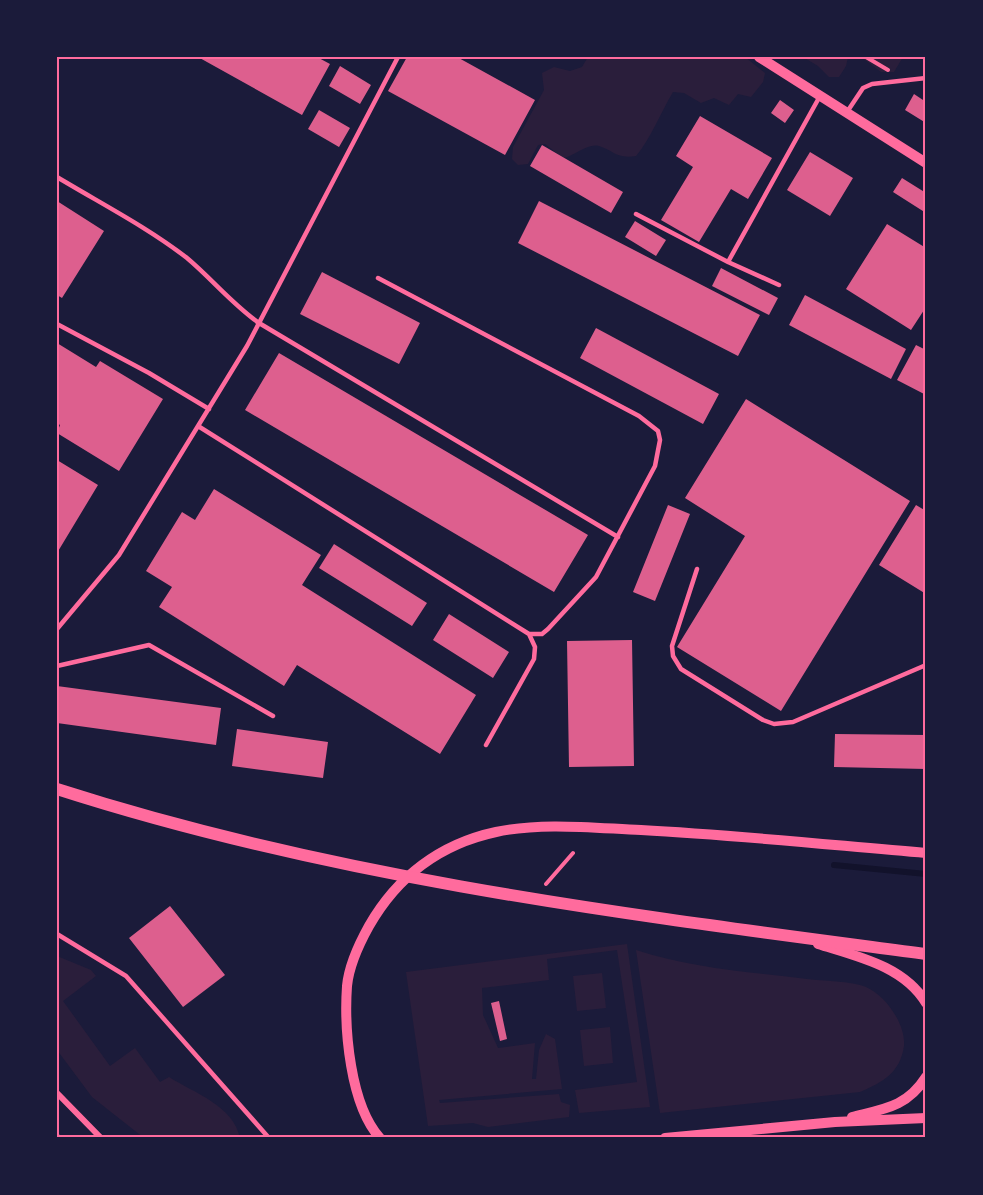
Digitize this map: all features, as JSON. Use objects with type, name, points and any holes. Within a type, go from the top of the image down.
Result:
[{"type":"main road","points":[[57,789],[258,847],[377,872],[526,899],[926,954]]},
{"type":"street","points":[[759,57],[926,162]]},
{"type":"street","points":[[380,1138],[374,1131],[355,1079],[345,1014],[348,977],[360,942],[380,908],[401,881],[432,857],[462,842],[498,832],[573,827],[699,833],[926,853]]},
{"type":"street","points":[[798,937],[883,967],[908,982],[926,1003]]},
{"type":"street","points":[[835,1122],[908,1100],[926,1077]]},
{"type":"street","points":[[57,1093],[101,1138]]},
{"type":"street","points":[[665,1138],[835,1122],[926,1118]]},
{"type":"lane","points":[[57,630],[119,555],[198,426],[259,323],[398,57]]},
{"type":"lane","points":[[847,112],[863,88],[872,84],[926,78]]},
{"type":"lane","points":[[728,262],[820,96]]},
{"type":"lane","points":[[57,177],[165,242],[188,260],[242,311],[259,323],[618,537]]},
{"type":"lane","points":[[636,214],[778,285]]},
{"type":"lane","points":[[198,426],[529,634],[542,634],[602,568],[655,466],[660,440],[658,431],[639,416],[378,278]]},
{"type":"lane","points":[[57,324],[149,373],[208,409]]},
{"type":"lane","points":[[697,569],[672,646],[673,656],[681,669],[763,720],[774,724],[793,722],[926,665]]},
{"type":"lane","points":[[486,746],[534,659],[535,647],[529,634]]},
{"type":"lane","points":[[57,666],[149,645],[273,716]]},
{"type":"lane","points":[[57,934],[126,976],[270,1138]]},
{"type":"path","points":[[541,890],[573,853]]},
{"type":"shaded area","points":[[588,57],[745,57],[765,73],[763,82],[751,97],[738,94],[729,105],[714,98],[701,103],[684,93],[673,92],[651,134],[636,156],[620,155],[594,146],[563,158],[545,144],[538,145],[528,164],[518,165],[512,159],[513,147],[544,90],[542,73],[554,67],[570,71],[582,67]]},
{"type":"shaded area","points":[[803,57],[848,57],[846,66],[839,77],[829,77],[818,66]]},
{"type":"shaded area","points":[[861,57],[903,57],[894,72],[881,72]]},
{"type":"shaded area","points":[[627,944],[650,1107],[579,1113],[575,1090],[637,1082],[617,950],[547,959],[549,980],[482,988],[483,1015],[498,1048],[535,1043],[532,1079],[536,1079],[539,1050],[546,1034],[555,1039],[562,1089],[439,1100],[440,1103],[559,1094],[561,1102],[570,1105],[569,1117],[488,1127],[473,1123],[428,1126],[406,972]]},
{"type":"shaded area","points":[[636,950],[720,969],[845,982],[866,987],[887,1003],[902,1029],[904,1046],[899,1063],[883,1080],[860,1092],[660,1113]]},
{"type":"shaded area","points":[[57,956],[91,970],[96,976],[63,1001],[110,1066],[135,1048],[160,1082],[169,1077],[221,1108],[236,1127],[240,1138],[144,1138],[92,1097],[57,1050]]},
{"type":"shaded area","points":[[602,973],[606,1008],[577,1011],[573,976]]},
{"type":"shaded area","points":[[610,1027],[613,1063],[584,1066],[580,1030]]},
{"type":"building","points":[[198,57],[317,57],[330,64],[302,115]]},
{"type":"building","points":[[407,57],[457,57],[535,100],[505,155],[388,91]]},
{"type":"building","points":[[340,66],[371,85],[360,104],[329,86]]},
{"type":"building","points":[[914,94],[926,102],[926,123],[905,110]]},
{"type":"building","points":[[780,100],[794,110],[785,123],[771,113]]},
{"type":"building","points":[[319,110],[350,128],[339,147],[308,129]]},
{"type":"building","points":[[700,116],[772,158],[748,199],[731,189],[699,242],[661,220],[693,167],[676,156]]},
{"type":"building","points":[[542,145],[623,192],[611,213],[530,166]]},
{"type":"building","points":[[810,152],[853,178],[830,216],[787,190]]},
{"type":"building","points":[[902,178],[926,193],[926,213],[893,192]]},
{"type":"building","points":[[57,201],[104,231],[62,298],[57,295]]},
{"type":"building","points":[[539,201],[760,315],[738,356],[518,243]]},
{"type":"building","points":[[635,221],[666,240],[656,256],[625,237]]},
{"type":"building","points":[[887,224],[926,248],[926,307],[911,330],[846,289]]},
{"type":"building","points":[[721,268],[778,298],[769,315],[712,286]]},
{"type":"building","points":[[322,272],[420,323],[399,364],[300,314]]},
{"type":"building","points":[[805,295],[906,349],[891,379],[789,325]]},
{"type":"building","points":[[596,328],[719,394],[703,424],[580,358]]},
{"type":"building","points":[[57,343],[96,367],[100,361],[163,399],[119,471],[57,433],[60,425],[57,423]]},
{"type":"building","points":[[916,345],[926,350],[926,395],[897,380]]},
{"type":"building","points":[[279,353],[588,535],[554,592],[245,410]]},
{"type":"building","points":[[746,399],[910,501],[781,711],[677,647],[745,536],[685,498]]},
{"type":"building","points":[[57,460],[98,485],[57,553]]},
{"type":"building","points":[[214,489],[321,555],[302,585],[476,695],[440,754],[297,665],[284,686],[159,607],[172,587],[146,571],[182,512],[195,520]]},
{"type":"building","points":[[668,505],[690,514],[655,601],[633,592]]},
{"type":"building","points":[[916,505],[926,511],[926,594],[879,565]]},
{"type":"building","points":[[334,544],[427,603],[412,626],[319,568]]},
{"type":"building","points":[[449,614],[509,652],[493,678],[433,640]]},
{"type":"building","points":[[632,640],[634,766],[569,767],[567,641]]},
{"type":"building","points":[[57,686],[221,708],[216,745],[57,723]]},
{"type":"building","points":[[237,729],[328,742],[323,778],[232,766]]},
{"type":"building","points":[[835,734],[926,735],[926,769],[834,767]]},
{"type":"building","points":[[170,906],[225,975],[183,1007],[129,938]]},
{"type":"building","points":[[499,1001],[507,1039],[500,1041],[491,1003]]},
{"type":"waterway","points":[[834,865],[926,874]]}]
